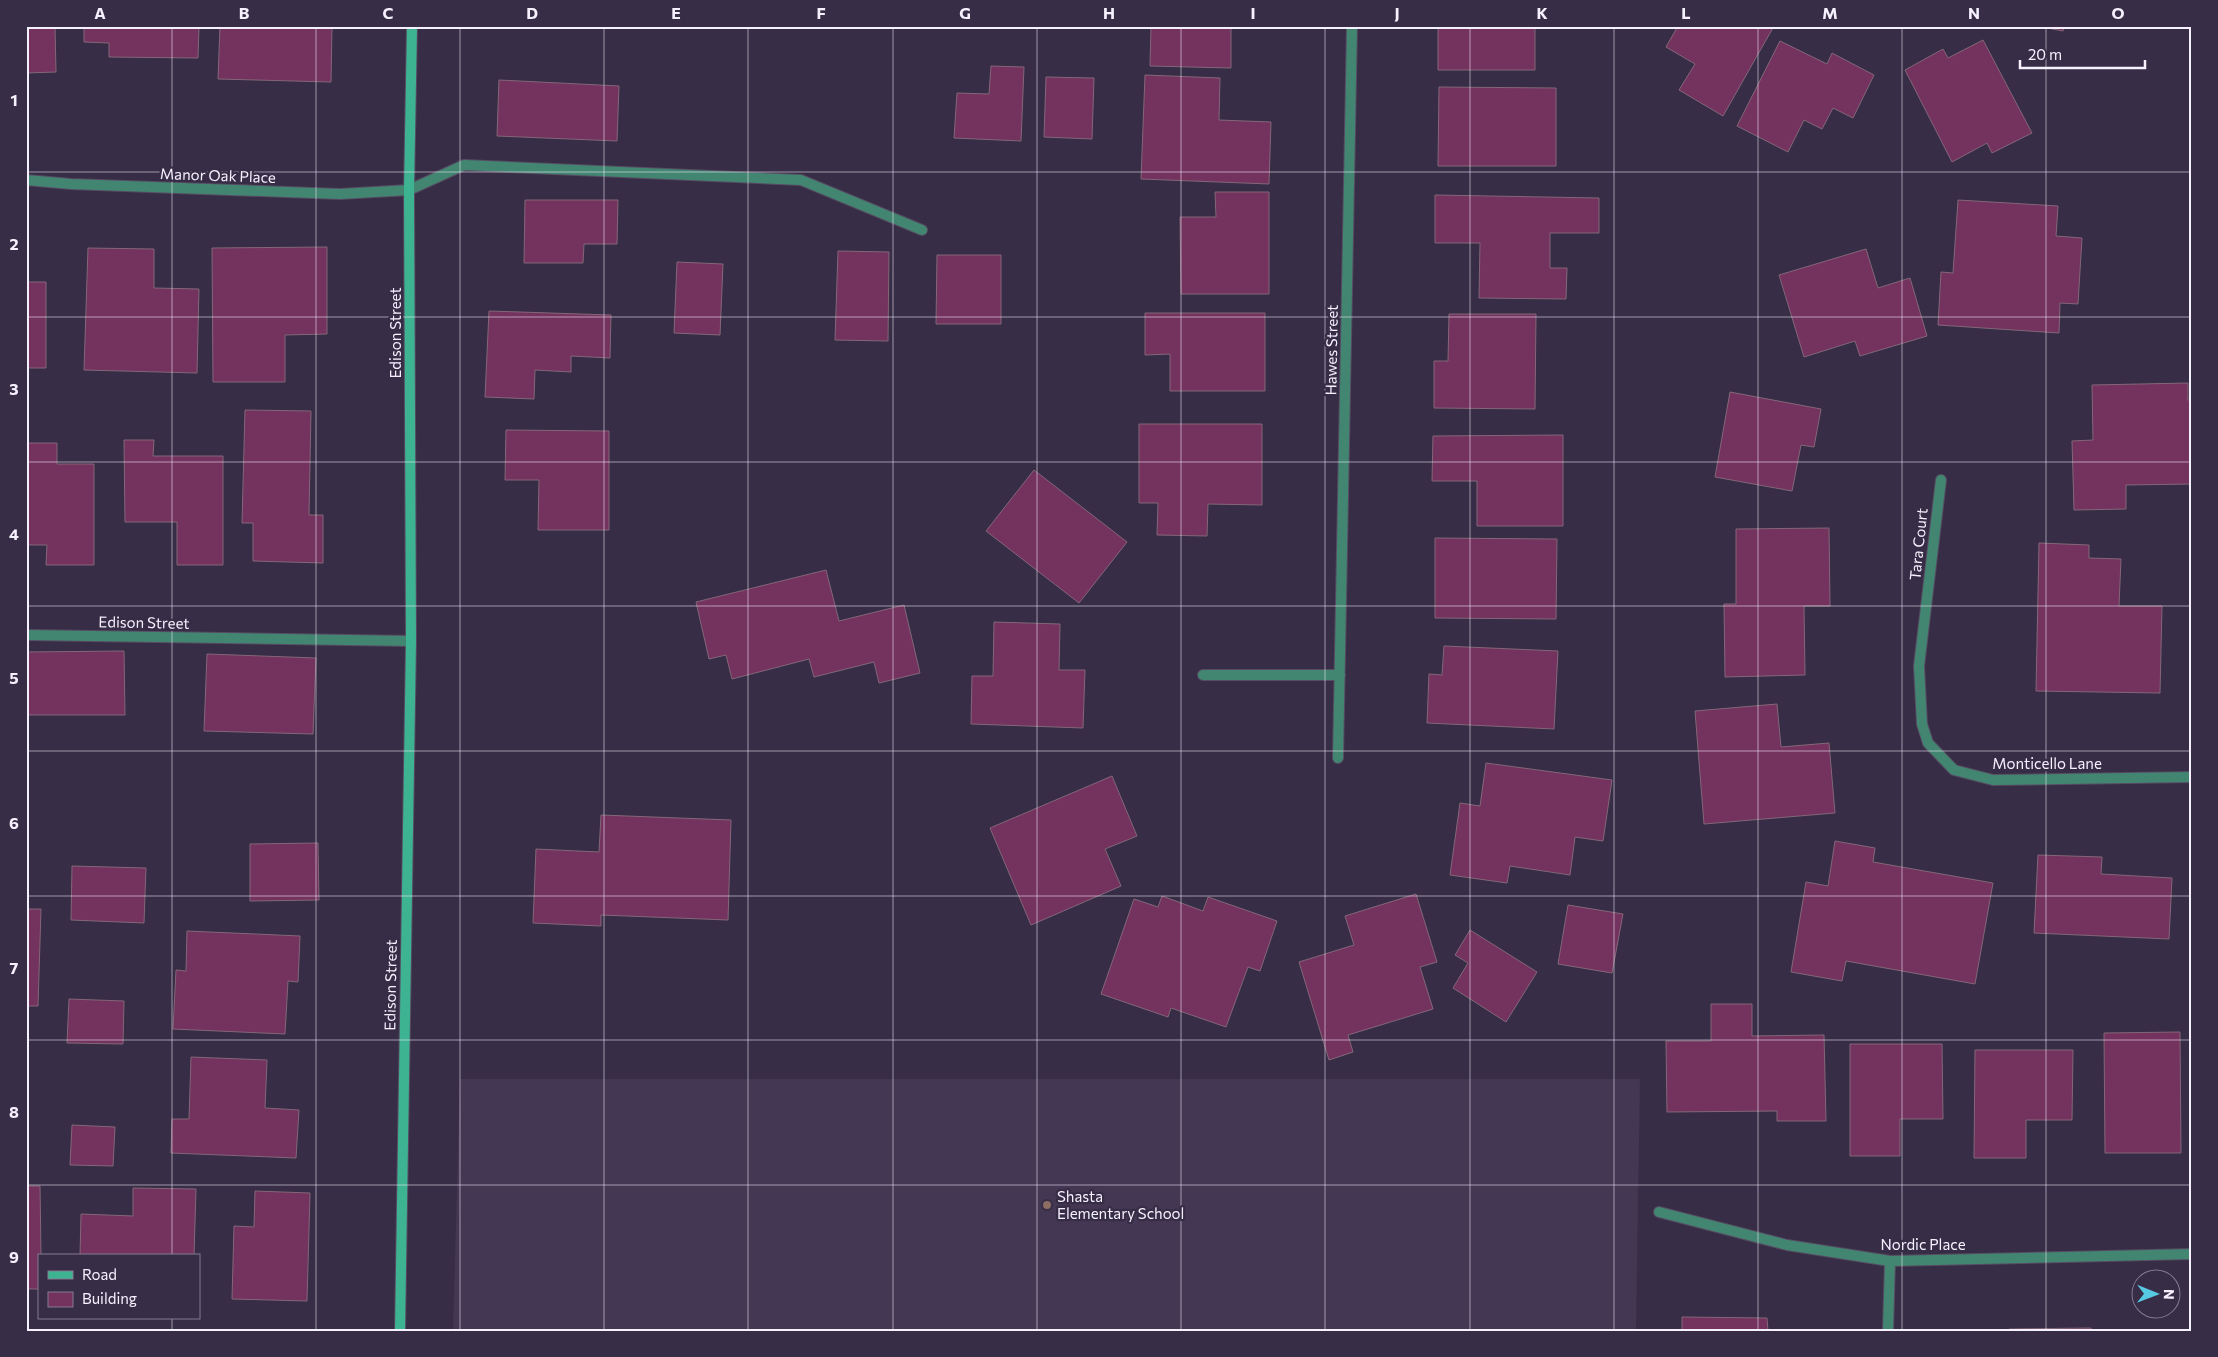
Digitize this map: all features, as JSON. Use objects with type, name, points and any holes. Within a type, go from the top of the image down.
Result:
[{"type":"street","name":"Edison Street","points":[[400,1331],[410,640],[409,190],[412,26]]},
{"type":"street","name":"Hawes Street","points":[[1338,758],[1352,26]]},
{"type":"street","points":[[409,190],[464,165],[801,180],[922,230]]},
{"type":"street","name":"Manor Oak Place","points":[[26,180],[71,184],[340,194],[409,190]]},
{"type":"street","name":"Tara Court","points":[[1926,610],[1941,480]]},
{"type":"street","name":"Monticello Lane","points":[[1926,610],[1919,666],[1922,724],[1928,743],[1954,770],[1993,780],[2192,777]]},
{"type":"street","name":"Edison Street","points":[[26,635],[410,640]]},
{"type":"street","points":[[1203,675],[1340,675]]},
{"type":"street","name":"Nordic Place","points":[[1658,1212],[1787,1245],[1890,1261],[2192,1254]]},
{"type":"street","points":[[1888,1331],[1890,1261]]},
{"type":"shaded area","name":"Shasta Elementary School","points":[[460,1079],[1640,1079],[1636,1331],[453,1331]]},
{"type":"building","points":[[26,26],[55,26],[56,72],[26,73]]},
{"type":"building","points":[[84,26],[199,26],[198,58],[109,57],[109,43],[84,42]]},
{"type":"building","points":[[220,26],[332,26],[331,82],[218,79]]},
{"type":"building","points":[[1151,26],[1231,26],[1231,68],[1150,66]]},
{"type":"building","points":[[1438,26],[1535,26],[1535,70],[1438,70]]},
{"type":"building","points":[[1678,26],[1774,26],[1723,116],[1679,90],[1695,64],[1666,47]]},
{"type":"building","points":[[2037,26],[2064,26],[2063,31]]},
{"type":"building","points":[[1983,40],[2032,133],[1992,153],[1987,143],[1952,162],[1905,70],[1943,49],[1948,58]]},
{"type":"building","points":[[1780,41],[1827,64],[1832,53],[1874,75],[1853,118],[1833,108],[1822,129],[1804,120],[1788,152],[1737,126]]},
{"type":"building","points":[[991,66],[1024,67],[1021,141],[954,138],[957,93],[989,94]]},
{"type":"building","points":[[1145,75],[1220,78],[1219,120],[1271,122],[1269,184],[1141,179]]},
{"type":"building","points":[[1046,77],[1094,78],[1092,139],[1044,137]]},
{"type":"building","points":[[499,80],[619,86],[617,141],[497,136]]},
{"type":"building","points":[[1439,87],[1556,88],[1556,166],[1438,166]]},
{"type":"building","points":[[1215,192],[1269,192],[1269,294],[1181,294],[1180,217],[1216,217]]},
{"type":"building","points":[[1435,195],[1599,198],[1599,233],[1550,233],[1550,268],[1567,268],[1566,299],[1479,298],[1480,243],[1435,243]]},
{"type":"building","points":[[525,200],[618,200],[617,244],[584,244],[583,263],[524,263]]},
{"type":"building","points":[[1958,200],[2058,206],[2056,236],[2082,238],[2078,304],[2060,303],[2059,333],[1938,325],[1941,272],[1953,273]]},
{"type":"building","points":[[327,247],[327,334],[285,335],[285,382],[213,382],[212,248]]},
{"type":"building","points":[[88,248],[154,249],[154,288],[199,289],[197,373],[84,370]]},
{"type":"building","points":[[1866,249],[1878,288],[1910,278],[1927,336],[1860,356],[1855,341],[1804,357],[1779,275]]},
{"type":"building","points":[[838,251],[889,252],[888,341],[835,340]]},
{"type":"building","points":[[937,255],[1001,255],[1001,324],[936,324]]},
{"type":"building","points":[[677,262],[723,264],[720,335],[674,333]]},
{"type":"building","points":[[26,282],[46,282],[46,368],[26,368]]},
{"type":"building","points":[[489,311],[611,315],[610,358],[571,356],[571,372],[535,370],[534,399],[485,397]]},
{"type":"building","points":[[1145,313],[1265,313],[1265,391],[1170,391],[1170,354],[1145,355]]},
{"type":"building","points":[[1449,314],[1536,314],[1535,409],[1434,408],[1434,361],[1448,361]]},
{"type":"building","points":[[2188,383],[2188,400],[2192,400],[2192,484],[2126,485],[2126,509],[2074,510],[2072,441],[2093,440],[2092,385]]},
{"type":"building","points":[[1730,392],[1821,409],[1814,447],[1801,445],[1792,491],[1715,477]]},
{"type":"building","points":[[245,410],[311,411],[309,515],[323,515],[323,563],[253,561],[253,523],[242,523]]},
{"type":"building","points":[[1139,424],[1262,424],[1262,505],[1208,504],[1207,536],[1157,535],[1158,503],[1139,503]]},
{"type":"building","points":[[506,430],[609,431],[609,530],[538,530],[539,480],[505,480]]},
{"type":"building","points":[[1563,435],[1563,526],[1477,526],[1477,481],[1432,481],[1433,436]]},
{"type":"building","points":[[124,440],[154,440],[153,456],[223,456],[223,565],[177,565],[177,522],[125,522]]},
{"type":"building","points":[[26,443],[57,443],[57,464],[94,464],[94,565],[46,565],[47,545],[26,545]]},
{"type":"building","points":[[1034,470],[1127,542],[1079,603],[986,531]]},
{"type":"building","points":[[1829,528],[1830,606],[1804,606],[1805,675],[1725,677],[1724,604],[1736,604],[1736,529]]},
{"type":"building","points":[[1435,538],[1557,539],[1556,619],[1435,618]]},
{"type":"building","points":[[2039,543],[2089,545],[2089,558],[2121,559],[2119,606],[2162,606],[2160,693],[2036,691]]},
{"type":"building","points":[[826,570],[839,621],[904,605],[920,673],[879,683],[874,662],[814,677],[809,659],[732,679],[726,655],[709,659],[696,602]]},
{"type":"building","points":[[994,622],[1060,624],[1059,670],[1085,670],[1083,728],[971,724],[972,676],[993,676]]},
{"type":"building","points":[[1444,646],[1558,651],[1554,729],[1427,723],[1429,674],[1442,675]]},
{"type":"building","points":[[124,651],[125,715],[26,715],[26,652]]},
{"type":"building","points":[[207,654],[316,658],[313,734],[204,731]]},
{"type":"building","points":[[1777,704],[1781,747],[1829,743],[1835,813],[1704,824],[1695,711]]},
{"type":"building","points":[[1486,763],[1612,780],[1603,841],[1575,837],[1570,875],[1510,866],[1507,883],[1450,875],[1460,803],[1480,806]]},
{"type":"building","points":[[1112,776],[1137,836],[1105,849],[1121,886],[1031,925],[990,828]]},
{"type":"building","points":[[601,815],[731,820],[728,920],[601,915],[601,926],[533,923],[536,849],[599,852]]},
{"type":"building","points":[[1835,841],[1875,848],[1873,862],[1993,883],[1975,984],[1846,961],[1842,981],[1791,972],[1806,882],[1828,886]]},
{"type":"building","points":[[318,843],[319,900],[250,901],[250,844]]},
{"type":"building","points":[[2038,855],[2102,857],[2101,874],[2172,878],[2169,939],[2034,933]]},
{"type":"building","points":[[72,866],[146,868],[144,923],[71,920]]},
{"type":"building","points":[[1416,894],[1437,962],[1420,967],[1433,1009],[1348,1035],[1353,1052],[1329,1060],[1299,962],[1354,945],[1345,916]]},
{"type":"building","points":[[1162,896],[1203,911],[1208,897],[1277,921],[1260,971],[1248,967],[1226,1027],[1171,1008],[1168,1017],[1101,994],[1134,899],[1158,907]]},
{"type":"building","points":[[1568,905],[1623,914],[1612,973],[1558,964]]},
{"type":"building","points":[[26,909],[41,909],[38,1006],[26,1006]]},
{"type":"building","points":[[1470,930],[1537,972],[1506,1022],[1453,988],[1468,963],[1455,955]]},
{"type":"building","points":[[187,931],[300,936],[298,982],[288,981],[285,1034],[173,1029],[176,970],[186,971]]},
{"type":"building","points":[[69,999],[124,1001],[123,1044],[67,1043]]},
{"type":"building","points":[[1711,1004],[1752,1004],[1752,1036],[1824,1035],[1826,1121],[1777,1121],[1777,1111],[1667,1112],[1666,1041],[1711,1041]]},
{"type":"building","points":[[26,1026],[28,1026],[26,1089]]},
{"type":"building","points":[[2180,1032],[2181,1153],[2105,1153],[2104,1033]]},
{"type":"building","points":[[1850,1044],[1942,1044],[1943,1119],[1900,1119],[1900,1156],[1850,1156]]},
{"type":"building","points":[[1975,1050],[2073,1050],[2072,1120],[2026,1120],[2026,1158],[1974,1158]]},
{"type":"building","points":[[191,1057],[267,1060],[265,1108],[299,1110],[296,1158],[171,1153],[172,1119],[189,1119]]},
{"type":"building","points":[[72,1125],[115,1127],[113,1166],[70,1165]]},
{"type":"building","points":[[26,1186],[40,1186],[41,1254],[38,1254],[38,1289],[26,1289]]},
{"type":"building","points":[[133,1188],[196,1189],[194,1254],[80,1254],[81,1214],[133,1216]]},
{"type":"building","points":[[255,1191],[310,1193],[307,1301],[232,1299],[234,1226],[254,1227]]},
{"type":"building","points":[[1682,1317],[1767,1318],[1768,1331],[1682,1331]]},
{"type":"building","points":[[2091,1328],[2091,1331],[2009,1331],[2009,1329]]},
{"type":"place","name":"Shasta Elementary School","points":[[1047,1205]]}]
